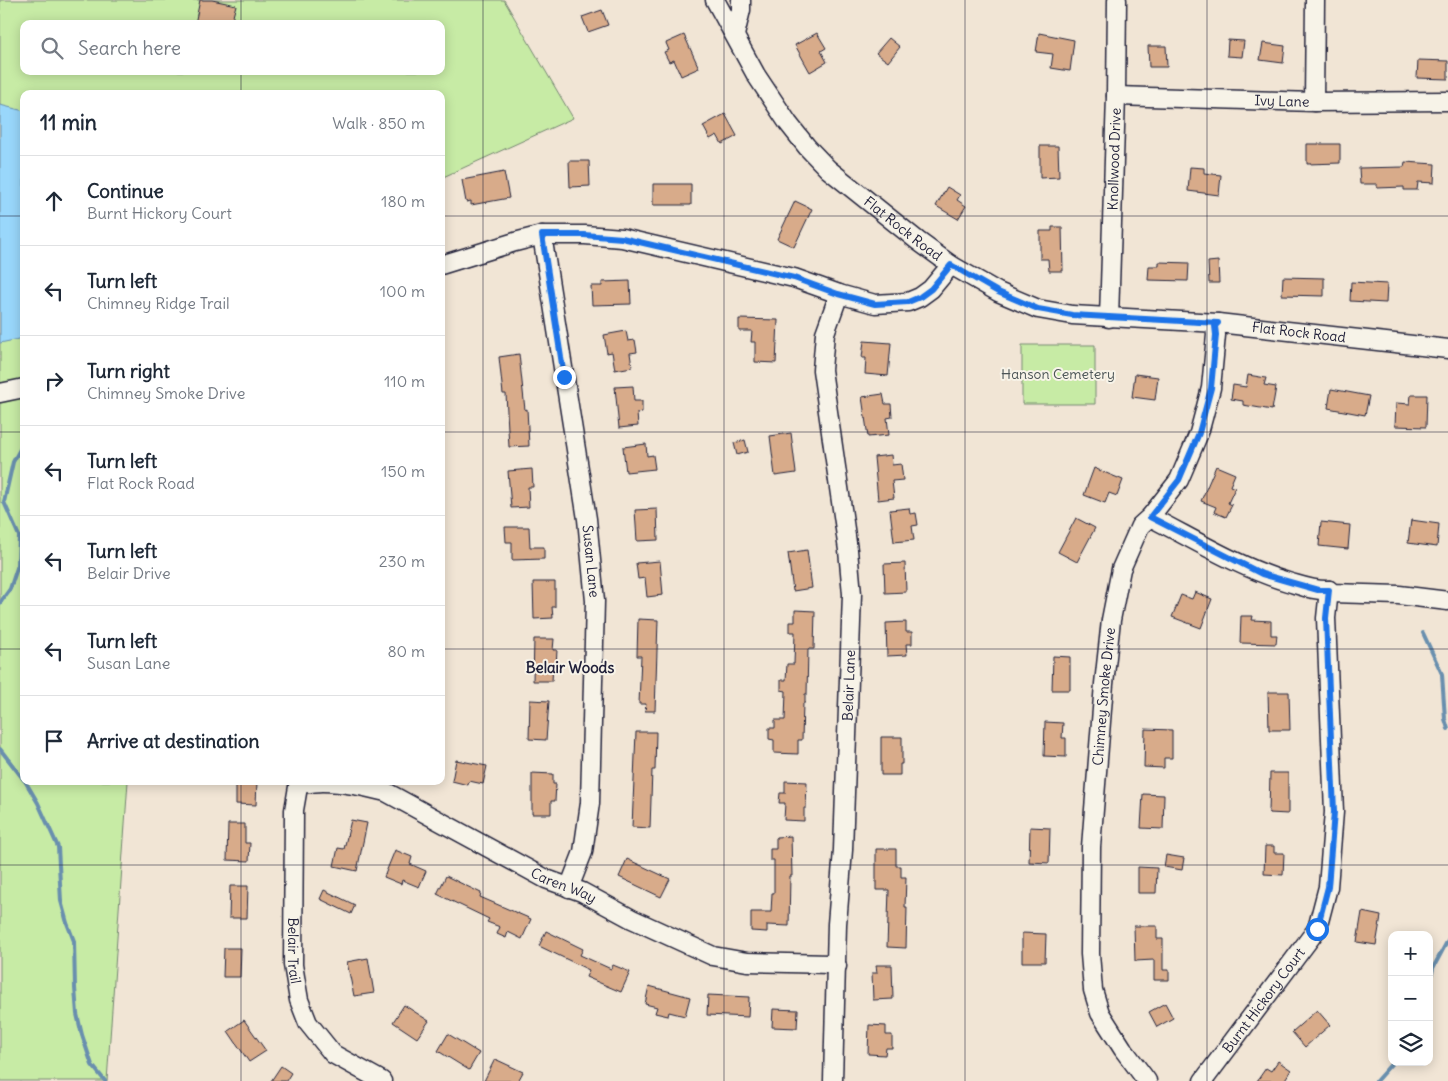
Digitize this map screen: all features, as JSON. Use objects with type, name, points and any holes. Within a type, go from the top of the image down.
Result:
[{"type":"street","name":"Flat Rock Road","points":[[715,0],[756,75],[788,123],[828,170],[951,265],[998,292],[1038,309],[1072,315],[1218,323],[1448,349]]},
{"type":"street","points":[[734,36],[741,10],[741,0]]},
{"type":"street","name":"Knollwood Drive","points":[[1109,318],[1117,0]]},
{"type":"street","points":[[1314,102],[1316,0]]},
{"type":"street","name":"Ivy Lane","points":[[1116,96],[1314,102],[1448,101]]},
{"type":"street","points":[[445,264],[542,235],[584,235],[622,238],[794,278],[838,294],[875,304],[908,302],[920,297],[931,289],[951,265]]},
{"type":"street","name":"Susan Lane","points":[[542,235],[587,519],[595,601],[590,803],[583,852],[568,888]]},
{"type":"street","name":"Belair Lane","points":[[834,1081],[837,924],[843,850],[852,594],[848,550],[822,370],[825,333],[838,294]]},
{"type":"street","name":"Chimney Smoke Drive","points":[[1147,1081],[1100,1014],[1092,990],[1090,954],[1091,847],[1104,684],[1111,620],[1121,569],[1140,526],[1150,517],[1179,480],[1199,433],[1211,388],[1216,335],[1215,326],[1218,323]]},
{"type":"street","points":[[0,393],[20,389]]},
{"type":"street","points":[[1150,517],[1262,574],[1318,590],[1329,590],[1331,593],[1399,595],[1448,601]]},
{"type":"street","name":"Burnt Hickory Court","points":[[1203,1081],[1317,929],[1328,887],[1334,812],[1326,618],[1329,590]]},
{"type":"street","name":"Belair Trail","points":[[298,785],[294,810],[293,965],[299,1000],[308,1023],[333,1054],[382,1081]]},
{"type":"street","name":"Caren Way","points":[[354,785],[386,792],[546,879],[582,892],[632,919],[713,956],[747,962],[830,964],[837,966]]},
{"type":"green space","points":[[0,0],[504,0],[573,118],[445,176],[445,90],[20,90],[20,785],[128,785],[107,1081],[0,1081]]},
{"type":"green space","name":"Hanson Cemetery","points":[[1022,345],[1095,345],[1095,404],[1022,404]]},
{"type":"water","points":[[0,105],[20,110],[20,339],[0,343]]},
{"type":"building","points":[[200,0],[212,0],[236,5],[232,20],[196,20]]},
{"type":"building","points":[[602,10],[608,25],[588,32],[582,17]]},
{"type":"building","points":[[817,33],[826,48],[821,51],[827,62],[810,72],[795,45]]},
{"type":"building","points":[[1039,33],[1074,40],[1070,71],[1051,68],[1053,54],[1036,52]]},
{"type":"building","points":[[684,35],[699,68],[681,76],[674,60],[669,62],[664,52],[669,50],[666,43]]},
{"type":"building","points":[[889,38],[900,47],[888,62],[876,53]]},
{"type":"building","points":[[1228,40],[1244,41],[1242,57],[1227,56]]},
{"type":"building","points":[[1263,43],[1285,46],[1283,63],[1260,60]]},
{"type":"building","points":[[1148,46],[1166,46],[1167,67],[1149,67]]},
{"type":"building","points":[[1418,60],[1448,61],[1448,79],[1417,78]]},
{"type":"building","points":[[725,114],[737,136],[722,144],[717,135],[710,139],[703,126]]},
{"type":"building","points":[[1307,144],[1340,144],[1340,163],[1307,164]]},
{"type":"building","points":[[1040,146],[1058,146],[1059,177],[1040,178]]},
{"type":"building","points":[[569,161],[589,161],[590,186],[570,187]]},
{"type":"building","points":[[1405,162],[1435,164],[1434,183],[1418,182],[1417,190],[1404,190],[1404,187],[1377,188],[1377,184],[1360,184],[1359,168],[1404,167]]},
{"type":"building","points":[[1190,167],[1204,168],[1204,173],[1221,175],[1219,195],[1188,191]]},
{"type":"building","points":[[504,172],[509,198],[471,205],[471,201],[466,202],[462,180]]},
{"type":"building","points":[[653,184],[691,184],[691,205],[653,205]]},
{"type":"building","points":[[947,187],[960,195],[957,200],[966,206],[958,219],[936,206]]},
{"type":"building","points":[[795,201],[812,209],[794,247],[777,239]]},
{"type":"building","points":[[1052,227],[1062,227],[1063,271],[1049,271],[1048,259],[1040,259],[1040,231],[1052,231]]},
{"type":"building","points":[[1218,261],[1219,283],[1209,283],[1208,262]]},
{"type":"building","points":[[1159,262],[1189,263],[1188,281],[1148,280],[1149,266],[1159,266]]},
{"type":"building","points":[[1283,277],[1324,278],[1324,296],[1282,295]]},
{"type":"building","points":[[630,281],[631,304],[592,305],[591,286],[602,286],[602,282]]},
{"type":"building","points":[[1351,282],[1387,284],[1386,303],[1350,301]]},
{"type":"building","points":[[739,319],[778,320],[776,363],[755,362],[755,342],[751,342],[752,331],[739,331]]},
{"type":"building","points":[[626,331],[628,341],[635,340],[637,352],[630,353],[632,367],[615,370],[612,352],[607,353],[604,335]]},
{"type":"building","points":[[864,341],[891,343],[888,376],[865,374],[866,358],[862,358]]},
{"type":"building","points":[[519,354],[525,410],[527,409],[529,446],[509,447],[506,394],[503,394],[499,357]]},
{"type":"building","points":[[1135,374],[1158,377],[1155,400],[1132,397]]},
{"type":"building","points":[[1248,375],[1266,378],[1264,385],[1276,387],[1272,410],[1243,405],[1243,401],[1231,399],[1233,385],[1246,387]]},
{"type":"building","points":[[633,386],[634,401],[642,401],[642,412],[637,413],[638,426],[619,428],[615,387]]},
{"type":"building","points":[[1331,389],[1369,396],[1365,415],[1328,408]]},
{"type":"building","points":[[883,394],[885,404],[891,404],[892,417],[887,418],[889,435],[868,437],[862,397]]},
{"type":"building","points":[[1411,395],[1427,395],[1426,427],[1395,426],[1396,403],[1410,404]]},
{"type":"building","points":[[791,433],[796,473],[775,476],[770,436]]},
{"type":"building","points":[[745,440],[748,452],[737,455],[734,443]]},
{"type":"building","points":[[646,444],[647,456],[653,455],[655,469],[626,472],[623,447]]},
{"type":"building","points":[[891,455],[892,465],[901,464],[903,480],[892,481],[894,498],[878,500],[874,457]]},
{"type":"building","points":[[1216,466],[1235,474],[1230,486],[1235,488],[1228,503],[1232,505],[1226,517],[1214,512],[1216,507],[1201,501]]},
{"type":"building","points":[[1094,468],[1123,480],[1117,496],[1109,493],[1105,503],[1084,495]]},
{"type":"building","points":[[532,469],[533,487],[528,487],[529,507],[511,508],[508,471]]},
{"type":"building","points":[[909,508],[910,514],[916,513],[918,525],[912,526],[914,540],[894,542],[890,510]]},
{"type":"building","points":[[657,509],[658,540],[637,541],[635,510]]},
{"type":"building","points":[[1076,518],[1095,528],[1077,562],[1058,552]]},
{"type":"building","points":[[1411,520],[1439,524],[1437,547],[1408,543]]},
{"type":"building","points":[[1321,522],[1350,525],[1348,549],[1319,546]]},
{"type":"building","points":[[505,527],[529,527],[530,547],[544,547],[544,559],[512,560],[512,542],[506,542]]},
{"type":"building","points":[[807,550],[812,588],[793,591],[788,553]]},
{"type":"building","points":[[660,561],[663,595],[647,597],[645,578],[638,579],[636,563]]},
{"type":"building","points":[[905,563],[906,592],[885,593],[884,564]]},
{"type":"building","points":[[533,582],[555,582],[555,607],[552,607],[553,618],[534,619]]},
{"type":"building","points":[[1195,592],[1212,599],[1201,628],[1172,617],[1181,595],[1192,599]]},
{"type":"building","points":[[795,610],[815,611],[814,649],[808,649],[807,694],[805,694],[805,703],[803,703],[802,740],[798,740],[798,754],[774,753],[774,740],[769,739],[769,728],[775,728],[775,720],[785,720],[786,691],[781,690],[781,680],[786,680],[787,664],[794,664],[795,632],[790,632],[790,622],[795,622]]},
{"type":"building","points":[[1241,616],[1253,616],[1252,620],[1271,621],[1271,635],[1277,635],[1276,644],[1240,643]]},
{"type":"building","points":[[638,619],[658,620],[655,711],[645,711],[646,704],[639,704],[641,656],[637,656]]},
{"type":"building","points":[[906,622],[906,632],[912,632],[912,644],[906,644],[907,655],[887,656],[886,623]]},
{"type":"building","points":[[534,639],[554,639],[553,650],[557,650],[556,666],[553,666],[552,681],[533,681]]},
{"type":"building","points":[[1053,656],[1070,657],[1070,690],[1052,690]]},
{"type":"building","points":[[1268,692],[1289,692],[1290,730],[1269,730]]},
{"type":"building","points":[[530,700],[549,701],[546,740],[529,739]]},
{"type":"building","points":[[1045,722],[1063,723],[1062,738],[1066,738],[1066,757],[1044,756]]},
{"type":"building","points":[[1145,729],[1172,730],[1172,758],[1164,758],[1164,768],[1144,767]]},
{"type":"building","points":[[636,732],[656,732],[655,770],[652,770],[650,828],[632,827]]},
{"type":"building","points":[[881,737],[902,737],[900,775],[881,775]]},
{"type":"building","points":[[456,760],[487,766],[483,784],[469,781],[468,785],[452,781]]},
{"type":"building","points":[[532,773],[553,774],[553,784],[556,784],[555,801],[551,801],[551,814],[532,814]]},
{"type":"building","points":[[1270,773],[1288,773],[1288,814],[1269,813]]},
{"type":"building","points":[[785,781],[807,782],[804,821],[784,820],[785,803],[779,803],[780,793],[785,793]]},
{"type":"building","points":[[236,785],[257,785],[256,805],[236,804]]},
{"type":"building","points":[[1143,794],[1164,795],[1163,829],[1141,828]]},
{"type":"building","points":[[351,820],[367,823],[357,871],[334,866],[338,848],[344,849]]},
{"type":"building","points":[[228,824],[245,824],[245,843],[250,843],[249,861],[227,860]]},
{"type":"building","points":[[1030,827],[1050,828],[1049,863],[1029,862]]},
{"type":"building","points":[[791,836],[792,876],[790,876],[789,926],[767,925],[767,932],[751,931],[751,912],[771,912],[772,893],[774,893],[774,860],[770,860],[770,849],[776,849],[776,837]]},
{"type":"building","points":[[1265,846],[1274,846],[1274,853],[1284,853],[1283,875],[1264,874]]},
{"type":"building","points":[[876,849],[896,849],[896,866],[901,866],[901,877],[906,877],[906,948],[887,947],[889,890],[876,890]]},
{"type":"building","points":[[395,850],[412,857],[410,864],[426,871],[419,887],[402,880],[401,884],[384,877]]},
{"type":"building","points":[[1166,855],[1184,858],[1182,870],[1164,867]]},
{"type":"building","points":[[627,859],[670,879],[661,897],[619,877]]},
{"type":"building","points":[[1138,867],[1157,868],[1156,893],[1138,893]]},
{"type":"building","points":[[446,876],[481,893],[480,897],[531,919],[522,939],[508,932],[506,938],[497,934],[500,927],[487,922],[489,919],[437,894]]},
{"type":"building","points":[[230,886],[248,886],[247,918],[229,918]]},
{"type":"building","points":[[324,890],[355,905],[351,914],[320,899]]},
{"type":"building","points":[[1362,912],[1381,916],[1376,945],[1357,942]]},
{"type":"building","points":[[1134,926],[1157,926],[1157,939],[1163,939],[1163,970],[1169,970],[1169,980],[1154,980],[1154,960],[1135,961]]},
{"type":"building","points":[[546,931],[583,949],[580,955],[611,969],[613,965],[630,972],[621,992],[586,977],[589,970],[539,946]]},
{"type":"building","points":[[1022,933],[1046,934],[1045,962],[1022,962]]},
{"type":"building","points":[[224,948],[241,948],[240,977],[223,977]]},
{"type":"building","points":[[368,958],[374,993],[354,996],[347,962]]},
{"type":"building","points":[[876,965],[892,965],[893,999],[873,1000],[872,973],[877,973]]},
{"type":"building","points":[[649,986],[690,997],[685,1016],[669,1012],[668,1016],[655,1013],[657,1007],[645,1004]]},
{"type":"building","points":[[708,995],[749,997],[748,1017],[707,1015]]},
{"type":"building","points":[[1165,1003],[1173,1018],[1157,1027],[1149,1012]]},
{"type":"building","points":[[404,1005],[429,1021],[417,1038],[393,1022]]},
{"type":"building","points":[[773,1009],[798,1010],[797,1028],[772,1027]]},
{"type":"building","points":[[1317,1010],[1330,1025],[1305,1047],[1292,1032]]},
{"type":"building","points":[[244,1020],[266,1051],[249,1062],[228,1031]]},
{"type":"building","points":[[869,1025],[886,1026],[886,1035],[892,1035],[892,1048],[886,1048],[885,1055],[868,1054]]},
{"type":"building","points":[[448,1034],[479,1053],[469,1070],[438,1051]]},
{"type":"building","points":[[495,1059],[523,1072],[518,1081],[484,1081]]},
{"type":"building","points":[[1278,1061],[1291,1070],[1284,1081],[1257,1081],[1266,1068],[1271,1071]]},
{"type":"building","points":[[281,1066],[291,1073],[286,1081],[271,1081]]},
{"type":"waterway","points":[[0,603],[10,589],[18,565],[19,536],[4,502],[13,462],[20,449]]},
{"type":"waterway","points":[[1423,633],[1442,674],[1445,719],[1448,729]]},
{"type":"waterway","points":[[0,749],[20,775]]},
{"type":"waterway","points":[[27,785],[38,803],[58,847],[61,901],[74,941],[77,1014],[92,1065],[105,1081]]},
{"type":"waterway","points":[[1431,976],[1433,968],[1448,940]]},
{"type":"waterway","points":[[1376,1081],[1389,1066]]},
{"type":"district","name":"Belair Woods","points":[[570,667]]},
{"type":"route","points":[[564,377],[542,235],[584,235],[622,238],[794,278],[838,294],[875,304],[908,302],[920,297],[931,289],[951,265],[998,292],[1038,309],[1072,315],[1109,318],[1218,323],[1215,326],[1216,335],[1211,388],[1199,433],[1179,480],[1150,517],[1262,574],[1318,590],[1329,590],[1326,618],[1334,812],[1328,887],[1317,929]]}]
